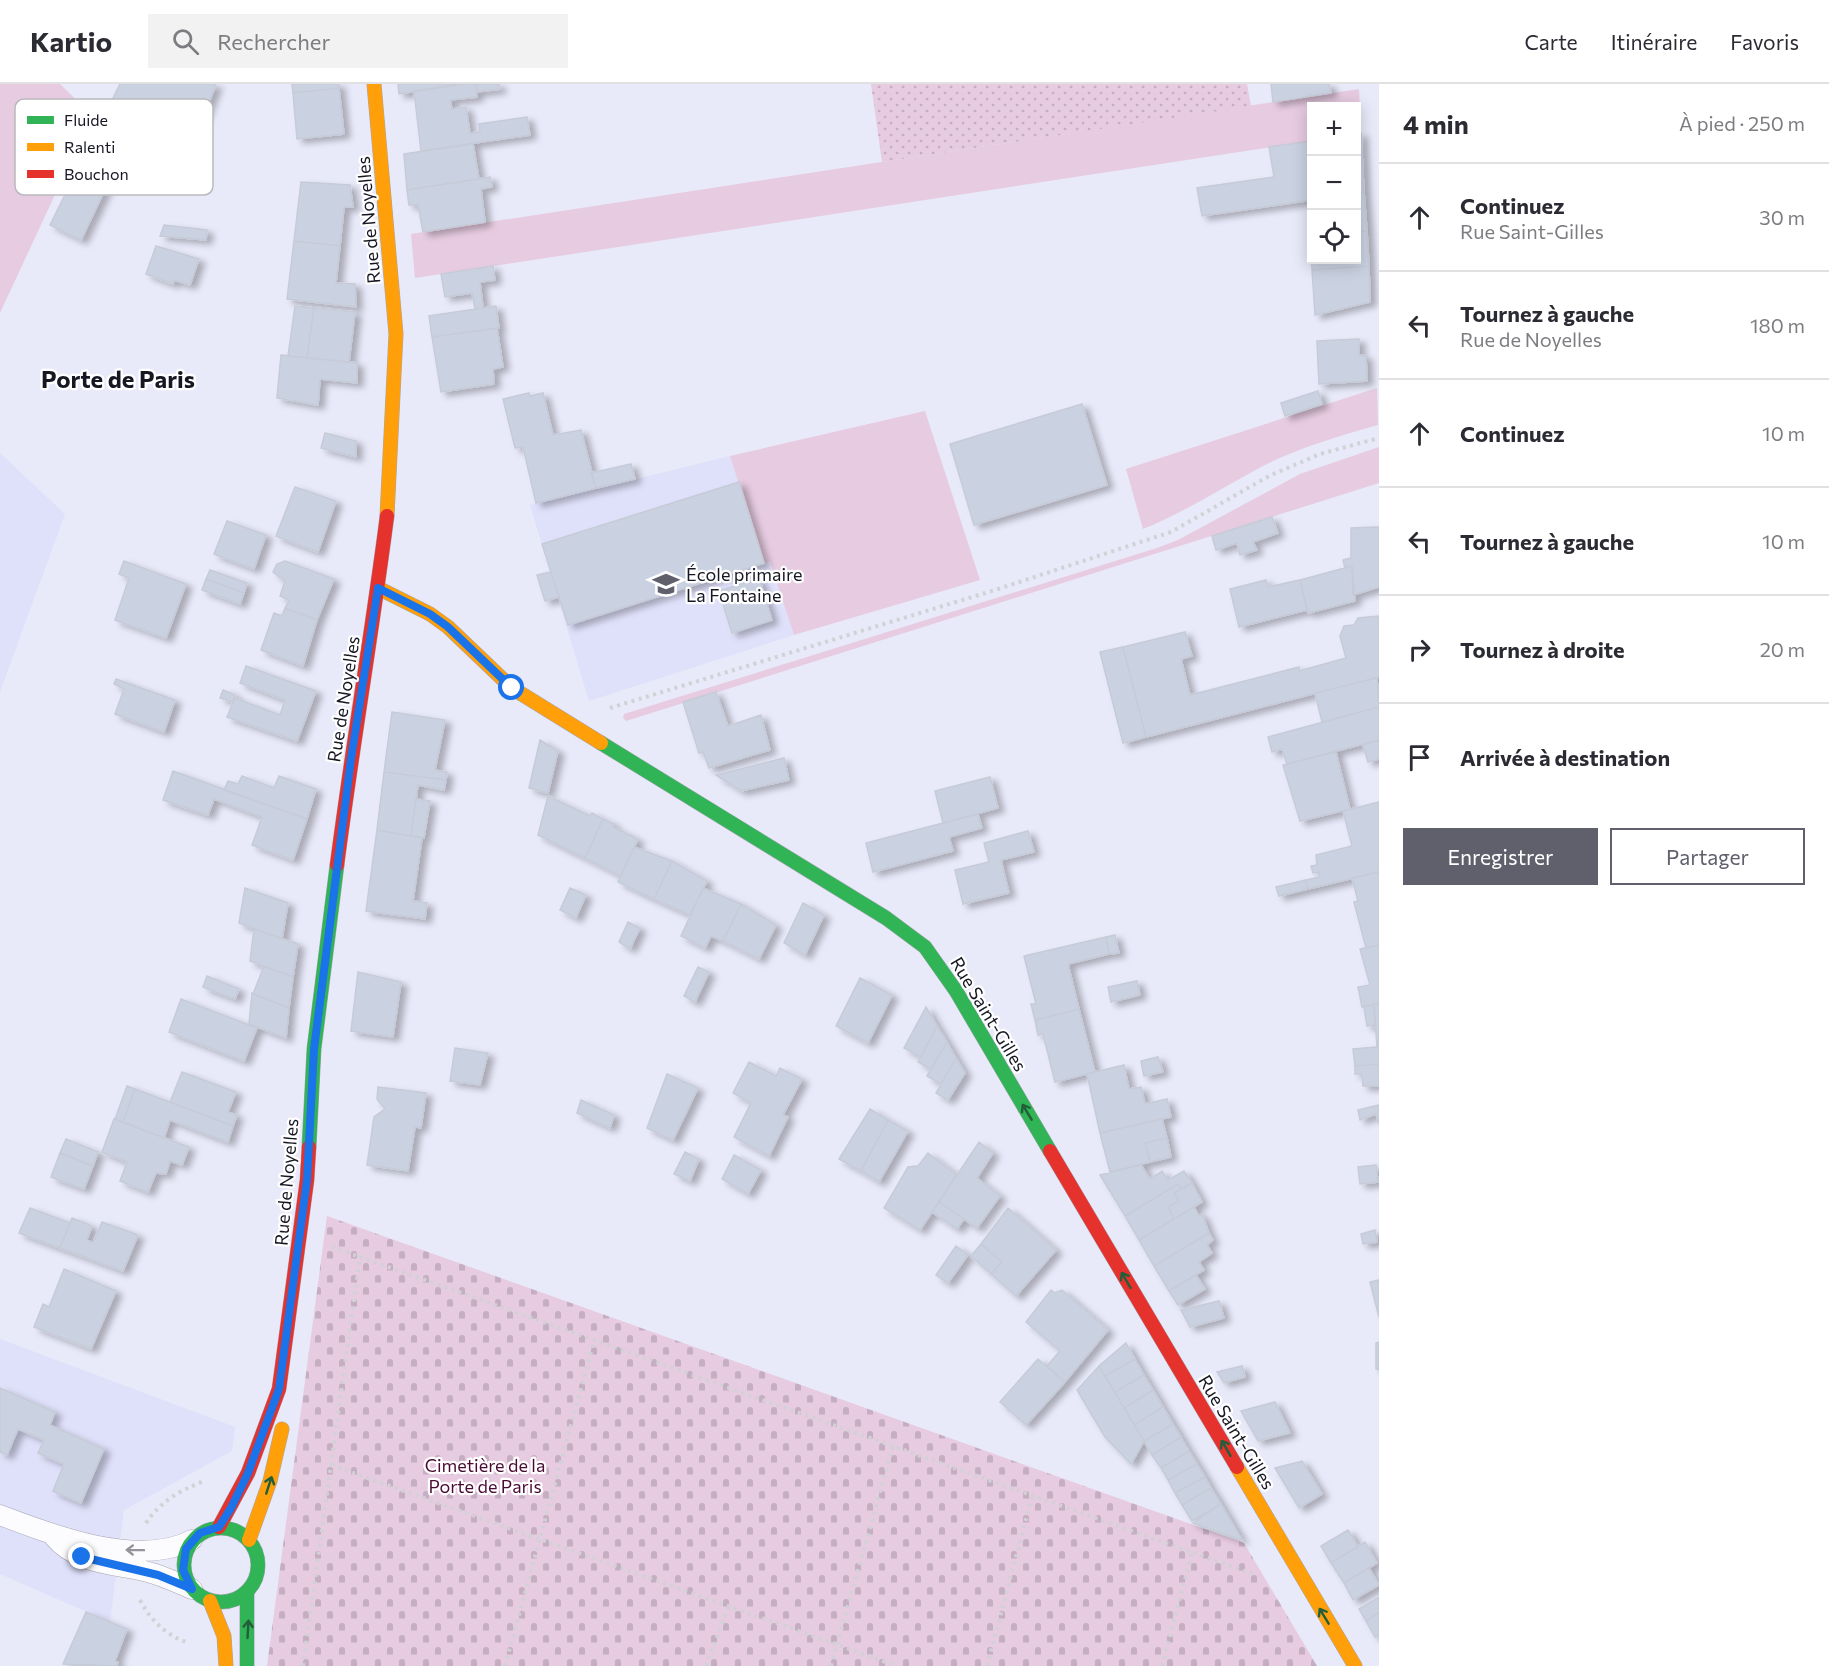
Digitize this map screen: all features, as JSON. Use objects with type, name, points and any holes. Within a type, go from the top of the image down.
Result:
[{"type":"street","name":"Rue de Noyelles","points":[[219,1527],[248,1473],[279,1389],[307,1180],[314,1049],[351,759],[388,510],[396,346],[374,84]]},
{"type":"street","name":"Rue Saint-Gilles","points":[[378,588],[430,614],[448,627],[495,675],[566,722],[886,918],[925,947],[956,991],[1355,1666]]},
{"type":"street","name":"Rue de Noyelles","points":[[249,1540],[270,1481],[280,1443],[283,1408],[279,1389]]},
{"type":"street","points":[[219,1527],[230,1528],[249,1540],[258,1560],[257,1572],[247,1591],[230,1601],[210,1601],[192,1589],[183,1570],[186,1549],[192,1540],[200,1533],[219,1527]]},
{"type":"street","points":[[247,1591],[249,1609],[247,1666]]},
{"type":"street","points":[[210,1601],[224,1636],[226,1666]]},
{"type":"lane","points":[[0,1515],[54,1537],[136,1550],[178,1546],[192,1540]]},
{"type":"lane","points":[[54,1537],[67,1550],[82,1557],[158,1575],[192,1589]]},
{"type":"path","points":[[566,722],[951,603],[1171,532],[1269,476],[1320,454],[1379,438]]},
{"type":"path","points":[[323,1245],[1256,1575]]},
{"type":"path","points":[[303,1666],[360,1257]]},
{"type":"path","points":[[505,1666],[594,1341]]},
{"type":"path","points":[[831,1666],[893,1446]]},
{"type":"path","points":[[331,1465],[897,1666]]},
{"type":"path","points":[[987,1666],[1032,1497]]},
{"type":"path","points":[[1162,1666],[1192,1553]]},
{"type":"path","points":[[706,1666],[729,1605]]},
{"type":"shaded area","points":[[0,453],[65,514],[0,692]]},
{"type":"shaded area","name":"École primaire La Fontaine","points":[[730,456],[764,563],[770,561],[794,635],[589,701],[530,505]]},
{"type":"shaded area","points":[[0,1339],[235,1427],[232,1451],[124,1510],[110,1622],[0,1574]]},
{"type":"green space","points":[[0,84],[60,84],[75,99],[15,99],[15,195],[55,195],[0,313]]},
{"type":"green space","points":[[871,84],[1247,84],[1251,106],[882,162]]},
{"type":"green space","points":[[1359,89],[1360,102],[1307,102],[1307,142],[415,278],[411,234]]},
{"type":"green space","points":[[1377,388],[1378,425],[1319,443],[1275,460],[1189,507],[1143,529],[1126,469]]},
{"type":"green space","points":[[925,411],[980,580],[794,635],[770,562],[764,563],[730,456]]},
{"type":"green space","points":[[1379,447],[1379,483],[626,721],[623,718],[624,714],[1157,548],[1178,540],[1300,474]]},
{"type":"green space","name":"Cimetière de la Porte de Paris","points":[[327,1216],[1244,1543],[1317,1666],[267,1666]]},
{"type":"building","points":[[120,84],[216,84],[210,99],[113,99]]},
{"type":"building","points":[[292,84],[339,84],[339,88],[293,93]]},
{"type":"building","points":[[398,84],[463,84],[399,94]]},
{"type":"building","points":[[476,84],[477,97],[450,100],[452,109],[466,107],[470,133],[480,132],[479,124],[527,117],[530,135],[421,151],[414,91]]},
{"type":"building","points":[[476,84],[499,84],[500,89],[477,92]]},
{"type":"building","points":[[1271,84],[1329,84],[1331,93],[1273,102]]},
{"type":"building","points":[[339,88],[344,134],[297,139],[293,93]]},
{"type":"building","points":[[1361,133],[1364,192],[1361,192]]},
{"type":"building","points":[[1307,142],[1307,201],[1202,216],[1197,188],[1274,177],[1269,147]]},
{"type":"building","points":[[473,144],[479,179],[407,190],[404,154]]},
{"type":"building","points":[[490,177],[492,187],[481,189],[485,222],[423,232],[418,205],[409,205],[407,190]]},
{"type":"building","points":[[301,182],[350,185],[353,207],[344,207],[340,246],[294,241]]},
{"type":"building","points":[[1361,192],[1364,192],[1367,231],[1361,232],[1361,210]]},
{"type":"building","points":[[65,195],[102,195],[81,240],[50,225]]},
{"type":"building","points":[[164,225],[207,230],[206,240],[160,236]]},
{"type":"building","points":[[1367,231],[1369,266],[1312,270],[1312,264],[1361,264],[1361,232]]},
{"type":"building","points":[[294,241],[340,246],[336,283],[355,284],[356,307],[287,299]]},
{"type":"building","points":[[156,246],[199,259],[190,285],[174,280],[173,284],[146,274]]},
{"type":"building","points":[[493,266],[495,280],[480,282],[483,308],[475,309],[472,293],[445,297],[441,274]]},
{"type":"building","points":[[1369,266],[1370,302],[1315,315],[1312,270]]},
{"type":"building","points":[[295,306],[314,308],[307,358],[288,356]]},
{"type":"building","points":[[496,306],[499,328],[432,337],[429,316]]},
{"type":"building","points":[[314,308],[355,312],[349,362],[307,358]]},
{"type":"building","points":[[497,328],[503,367],[493,369],[494,384],[441,392],[432,337]]},
{"type":"building","points":[[1359,339],[1359,355],[1366,356],[1367,381],[1319,384],[1317,341]]},
{"type":"building","points":[[281,355],[357,363],[357,383],[320,379],[318,405],[277,398]]},
{"type":"building","points":[[1318,391],[1322,404],[1285,416],[1281,403]]},
{"type":"building","points":[[529,393],[530,396],[543,393],[553,435],[581,430],[596,488],[536,503],[523,447],[515,448],[503,399]]},
{"type":"building","points":[[1082,404],[1107,485],[974,525],[950,444]]},
{"type":"building","points":[[325,433],[356,441],[356,457],[321,448]]},
{"type":"building","points":[[631,464],[635,479],[596,488],[591,473]]},
{"type":"building","points":[[739,482],[764,563],[568,625],[542,544]]},
{"type":"building","points":[[295,487],[336,501],[318,552],[276,536]]},
{"type":"building","points":[[1272,517],[1278,533],[1253,542],[1257,550],[1240,555],[1237,543],[1216,550],[1212,536]]},
{"type":"building","points":[[227,521],[266,535],[254,569],[214,554]]},
{"type":"building","points":[[1379,527],[1379,587],[1353,595],[1352,566],[1345,568],[1343,560],[1351,558],[1351,528]]},
{"type":"building","points":[[124,561],[186,584],[166,638],[115,620],[129,578],[119,574]]},
{"type":"building","points":[[285,561],[334,579],[317,620],[285,608],[289,600],[280,596],[285,581],[273,572],[277,564]]},
{"type":"building","points":[[1352,566],[1355,601],[1308,613],[1300,580]]},
{"type":"building","points":[[210,570],[247,583],[244,593],[206,579]]},
{"type":"building","points":[[551,572],[559,597],[545,601],[537,575]]},
{"type":"building","points":[[759,578],[772,620],[732,633],[719,591]]},
{"type":"building","points":[[206,579],[244,593],[240,604],[202,590]]},
{"type":"building","points":[[1266,580],[1268,587],[1300,580],[1307,610],[1239,627],[1230,589]]},
{"type":"building","points":[[285,608],[317,620],[303,666],[261,650],[274,613],[282,616]]},
{"type":"building","points":[[1379,616],[1379,677],[1146,737],[1123,647],[1185,632],[1192,656],[1181,659],[1190,695],[1299,667],[1299,671],[1346,658],[1340,636],[1344,626],[1354,625],[1358,618]]},
{"type":"building","points":[[1123,647],[1146,737],[1123,743],[1100,652]]},
{"type":"building","points":[[246,666],[316,691],[297,741],[227,717],[235,698],[280,715],[285,700],[240,683]]},
{"type":"building","points":[[1377,678],[1379,707],[1322,722],[1315,693]]},
{"type":"building","points":[[116,679],[175,700],[164,732],[115,714],[124,689],[114,684]]},
{"type":"building","points":[[223,690],[235,695],[233,702],[220,698]]},
{"type":"building","points":[[716,692],[728,726],[761,715],[770,750],[709,768],[703,752],[699,753],[683,702]]},
{"type":"building","points":[[1379,707],[1379,740],[1287,764],[1282,749],[1272,752],[1268,737]]},
{"type":"building","points":[[392,712],[445,720],[435,770],[447,772],[446,780],[384,772]]},
{"type":"building","points":[[540,740],[558,751],[548,793],[529,788]]},
{"type":"building","points":[[1379,740],[1379,759],[1368,762],[1363,745]]},
{"type":"building","points":[[1336,752],[1350,809],[1300,821],[1283,765]]},
{"type":"building","points":[[784,758],[789,780],[741,791],[716,775]]},
{"type":"building","points":[[173,771],[307,819],[293,860],[252,845],[262,817],[214,799],[208,815],[163,800]]},
{"type":"building","points":[[384,772],[446,780],[444,790],[418,785],[411,836],[377,830]]},
{"type":"building","points":[[242,776],[274,788],[279,776],[316,789],[307,819],[224,790],[228,781],[238,784]]},
{"type":"building","points":[[990,777],[998,808],[943,823],[935,791]]},
{"type":"building","points":[[548,796],[590,816],[592,813],[603,819],[585,858],[538,835]]},
{"type":"building","points":[[416,799],[430,801],[424,838],[411,836]]},
{"type":"building","points":[[1379,802],[1379,872],[1308,889],[1306,880],[1320,877],[1319,872],[1313,873],[1311,866],[1317,865],[1316,855],[1352,846],[1343,811]]},
{"type":"building","points":[[978,814],[982,828],[949,837],[953,851],[873,872],[866,843]]},
{"type":"building","points":[[603,819],[614,824],[613,827],[638,839],[621,876],[585,858]]},
{"type":"building","points":[[377,830],[422,838],[413,901],[427,903],[425,919],[366,911]]},
{"type":"building","points":[[1028,831],[1034,852],[1001,860],[1009,893],[963,904],[955,870],[989,862],[984,843]]},
{"type":"building","points":[[634,847],[672,861],[654,899],[618,882]]},
{"type":"building","points":[[672,861],[707,881],[690,915],[654,899]]},
{"type":"building","points":[[1379,872],[1379,945],[1366,948],[1354,902],[1358,901],[1352,878]]},
{"type":"building","points":[[1306,880],[1308,889],[1279,896],[1276,887]]},
{"type":"building","points":[[245,888],[288,903],[282,939],[239,923]]},
{"type":"building","points":[[570,888],[586,895],[576,918],[560,910]]},
{"type":"building","points":[[703,888],[741,904],[723,941],[711,936],[705,948],[681,936]]},
{"type":"building","points":[[803,903],[824,915],[805,955],[784,943]]},
{"type":"building","points":[[741,904],[776,925],[759,959],[723,941]]},
{"type":"building","points":[[628,922],[640,928],[630,949],[619,942]]},
{"type":"building","points":[[254,929],[298,944],[293,977],[250,961]]},
{"type":"building","points":[[1115,935],[1119,953],[1109,954],[1106,937]]},
{"type":"building","points":[[1106,937],[1109,954],[1068,964],[1079,1009],[1035,1020],[1031,1004],[1036,1004],[1024,956]]},
{"type":"building","points":[[1379,945],[1379,1003],[1362,1007],[1358,987],[1370,985],[1360,949]]},
{"type":"building","points":[[264,966],[293,977],[289,1008],[253,994]]},
{"type":"building","points":[[698,967],[709,972],[695,1002],[684,996]]},
{"type":"building","points":[[358,972],[401,982],[393,1037],[351,1031]]},
{"type":"building","points":[[207,976],[239,989],[235,999],[203,987]]},
{"type":"building","points":[[860,978],[892,995],[868,1043],[836,1026]]},
{"type":"building","points":[[1137,981],[1140,995],[1111,1002],[1108,987]]},
{"type":"building","points":[[252,993],[289,1008],[286,1038],[249,1024]]},
{"type":"building","points":[[181,999],[257,1028],[244,1061],[169,1032]]},
{"type":"building","points":[[1379,1003],[1379,1064],[1355,1066],[1353,1049],[1377,1047],[1374,1004]]},
{"type":"building","points":[[1374,1004],[1375,1025],[1367,1026],[1364,1007]]},
{"type":"building","points":[[926,1007],[937,1026],[921,1057],[904,1048]]},
{"type":"building","points":[[1079,1009],[1095,1072],[1055,1082],[1043,1034],[1038,1035],[1035,1020]]},
{"type":"building","points":[[937,1026],[947,1042],[931,1069],[918,1062]]},
{"type":"building","points":[[947,1042],[956,1058],[941,1084],[927,1076]]},
{"type":"building","points":[[455,1048],[488,1053],[480,1085],[450,1081]]},
{"type":"building","points":[[1158,1057],[1163,1072],[1144,1076],[1141,1061]]},
{"type":"building","points":[[956,1058],[965,1073],[948,1100],[936,1093]]},
{"type":"building","points":[[749,1062],[776,1076],[780,1068],[802,1079],[783,1115],[788,1117],[769,1156],[734,1137],[751,1103],[733,1093]]},
{"type":"building","points":[[1379,1064],[1379,1086],[1363,1086],[1362,1074],[1355,1074],[1355,1066]]},
{"type":"building","points":[[1124,1065],[1129,1089],[1141,1087],[1145,1104],[1167,1099],[1171,1117],[1100,1133],[1087,1074]]},
{"type":"building","points":[[182,1072],[236,1092],[228,1112],[237,1115],[233,1126],[170,1102]]},
{"type":"building","points":[[667,1074],[698,1088],[673,1140],[647,1128]]},
{"type":"building","points":[[127,1086],[135,1089],[123,1122],[115,1119]]},
{"type":"building","points":[[378,1087],[426,1093],[421,1128],[415,1127],[408,1171],[367,1165],[374,1117],[385,1109],[377,1099]]},
{"type":"building","points":[[135,1089],[233,1126],[228,1142],[170,1120],[164,1138],[123,1122]]},
{"type":"building","points":[[581,1100],[614,1115],[610,1128],[577,1113]]},
{"type":"building","points":[[1379,1105],[1379,1124],[1376,1114],[1360,1120],[1358,1110]]},
{"type":"building","points":[[870,1109],[888,1120],[861,1171],[839,1159]]},
{"type":"building","points":[[114,1119],[189,1147],[182,1165],[170,1161],[166,1174],[156,1173],[148,1192],[120,1181],[127,1162],[102,1152]]},
{"type":"building","points":[[1162,1119],[1167,1138],[1145,1143],[1150,1162],[1110,1172],[1100,1133]]},
{"type":"building","points":[[888,1120],[908,1131],[879,1182],[861,1171]]},
{"type":"building","points":[[1167,1138],[1171,1157],[1150,1162],[1145,1143]]},
{"type":"building","points":[[66,1139],[98,1152],[93,1166],[60,1153]]},
{"type":"building","points":[[979,1142],[993,1153],[977,1178],[1000,1196],[977,1228],[939,1202]]},
{"type":"building","points":[[685,1152],[699,1159],[690,1181],[674,1174]]},
{"type":"building","points":[[60,1153],[93,1166],[84,1189],[51,1177]]},
{"type":"building","points":[[928,1153],[957,1175],[920,1230],[884,1208],[908,1167],[918,1166]]},
{"type":"building","points":[[734,1155],[761,1170],[748,1194],[722,1179]]},
{"type":"building","points":[[1141,1165],[1150,1179],[1162,1171],[1168,1180],[1184,1171],[1192,1183],[1181,1189],[1178,1184],[1125,1216],[1100,1175]]},
{"type":"building","points":[[1376,1165],[1378,1182],[1360,1184],[1358,1167]]},
{"type":"building","points":[[1192,1183],[1202,1202],[1174,1219],[1168,1207],[1179,1201],[1174,1193]]},
{"type":"building","points":[[1178,1184],[1181,1189],[1174,1193],[1179,1201],[1168,1207],[1174,1219],[1139,1240],[1125,1216]]},
{"type":"building","points":[[939,1202],[964,1219],[957,1229],[932,1212]]},
{"type":"building","points":[[1194,1207],[1199,1216],[1202,1214],[1209,1233],[1154,1266],[1139,1240]]},
{"type":"building","points":[[30,1208],[70,1223],[60,1248],[19,1233]]},
{"type":"building","points":[[1008,1208],[1056,1250],[1016,1296],[991,1274],[1002,1262],[981,1244]]},
{"type":"building","points":[[72,1218],[92,1226],[87,1240],[93,1243],[102,1222],[138,1235],[123,1271],[60,1248]]},
{"type":"building","points":[[1375,1230],[1377,1242],[1363,1244],[1361,1234]]},
{"type":"building","points":[[1209,1233],[1213,1240],[1207,1245],[1212,1253],[1199,1262],[1204,1270],[1169,1291],[1154,1266]]},
{"type":"building","points":[[981,1244],[1002,1262],[991,1274],[971,1256]]},
{"type":"building","points":[[956,1246],[968,1255],[948,1283],[936,1275]]},
{"type":"building","points":[[64,1269],[116,1291],[91,1349],[34,1327],[43,1304],[49,1307]]},
{"type":"building","points":[[1196,1275],[1205,1289],[1178,1305],[1169,1291]]},
{"type":"building","points":[[1379,1280],[1379,1317],[1370,1282]]},
{"type":"building","points":[[1051,1290],[1055,1293],[1062,1290],[1108,1330],[1065,1382],[1047,1366],[1060,1351],[1026,1322]]},
{"type":"building","points":[[1219,1301],[1224,1318],[1190,1327],[1181,1310]]},
{"type":"building","points":[[1379,1342],[1379,1370],[1376,1369],[1376,1343]]},
{"type":"building","points":[[1126,1343],[1135,1359],[1105,1376],[1099,1366]]},
{"type":"building","points":[[1038,1359],[1065,1382],[1026,1425],[1000,1402]]},
{"type":"building","points":[[1135,1359],[1144,1375],[1115,1392],[1105,1376]]},
{"type":"building","points":[[1099,1366],[1144,1441],[1131,1464],[1105,1437],[1077,1390]]},
{"type":"building","points":[[1242,1366],[1245,1377],[1224,1383],[1217,1372]]},
{"type":"building","points":[[1144,1375],[1153,1390],[1124,1408],[1115,1392]]},
{"type":"building","points":[[0,1388],[55,1412],[50,1425],[104,1449],[81,1503],[53,1491],[64,1464],[38,1453],[44,1440],[18,1429],[7,1455],[0,1452]]},
{"type":"building","points":[[1153,1390],[1163,1407],[1134,1425],[1124,1408]]},
{"type":"building","points":[[1275,1402],[1290,1433],[1258,1441],[1241,1411]]},
{"type":"building","points":[[1163,1407],[1173,1424],[1144,1441],[1134,1425]]},
{"type":"building","points":[[1173,1424],[1181,1437],[1152,1455],[1144,1441]]},
{"type":"building","points":[[1181,1437],[1189,1451],[1161,1468],[1152,1455]]},
{"type":"building","points":[[1189,1451],[1197,1464],[1168,1480],[1161,1468]]},
{"type":"building","points":[[1302,1461],[1322,1494],[1299,1508],[1275,1468]]},
{"type":"building","points":[[1197,1464],[1205,1477],[1175,1493],[1168,1480]]},
{"type":"building","points":[[1205,1477],[1211,1488],[1182,1505],[1175,1493]]},
{"type":"building","points":[[1211,1488],[1221,1504],[1192,1521],[1182,1505]]},
{"type":"building","points":[[1221,1504],[1242,1540],[1193,1523]]},
{"type":"building","points":[[1348,1530],[1358,1547],[1331,1563],[1321,1546]]},
{"type":"building","points":[[1365,1542],[1377,1563],[1344,1583],[1331,1563]]},
{"type":"building","points":[[1369,1568],[1379,1585],[1353,1600],[1344,1583]]},
{"type":"building","points":[[1379,1597],[1379,1612],[1366,1621],[1359,1609]]},
{"type":"building","points":[[86,1612],[127,1629],[115,1661],[118,1662],[117,1666],[63,1664]]},
{"type":"building","points":[[1379,1612],[1379,1635],[1375,1637],[1366,1621]]},
{"type":"traffic: fast","points":[[601,743],[886,918],[925,947],[956,991],[1050,1151]]},
{"type":"traffic: fast","points":[[309,1147],[314,1049],[337,865]]},
{"type":"traffic: fast","points":[[214,1528],[228,1528],[242,1534],[252,1544],[258,1558],[258,1565],[256,1579],[242,1596],[228,1602],[214,1602],[200,1596],[190,1586],[184,1572],[184,1558],[190,1544],[200,1534],[214,1528]]},
{"type":"traffic: fast","points":[[247,1591],[247,1666]]},
{"type":"traffic: slow","points":[[374,84],[396,334],[387,516]]},
{"type":"traffic: slow","points":[[378,588],[430,614],[448,627],[512,688],[601,743]]},
{"type":"traffic: slow","points":[[249,1540],[270,1481],[282,1429]]},
{"type":"traffic: slow","points":[[1237,1467],[1355,1666]]},
{"type":"traffic: slow","points":[[210,1601],[224,1636],[226,1666]]},
{"type":"traffic: jam","points":[[337,865],[387,516]]},
{"type":"traffic: jam","points":[[219,1527],[248,1473],[279,1389],[307,1180],[309,1147]]},
{"type":"traffic: jam","points":[[1050,1151],[1237,1467]]},
{"type":"place","name":"École primaire La Fontaine","points":[[666,584]]},
{"type":"district","name":"Porte de Paris","points":[[118,378]]},
{"type":"route","points":[[82,1557],[158,1575],[192,1589],[183,1570],[186,1549],[200,1533],[219,1527],[231,1508],[248,1473],[267,1418],[277,1397],[307,1180],[314,1049],[351,759],[370,652],[378,588],[430,614],[448,627],[495,675],[512,688]]}]
